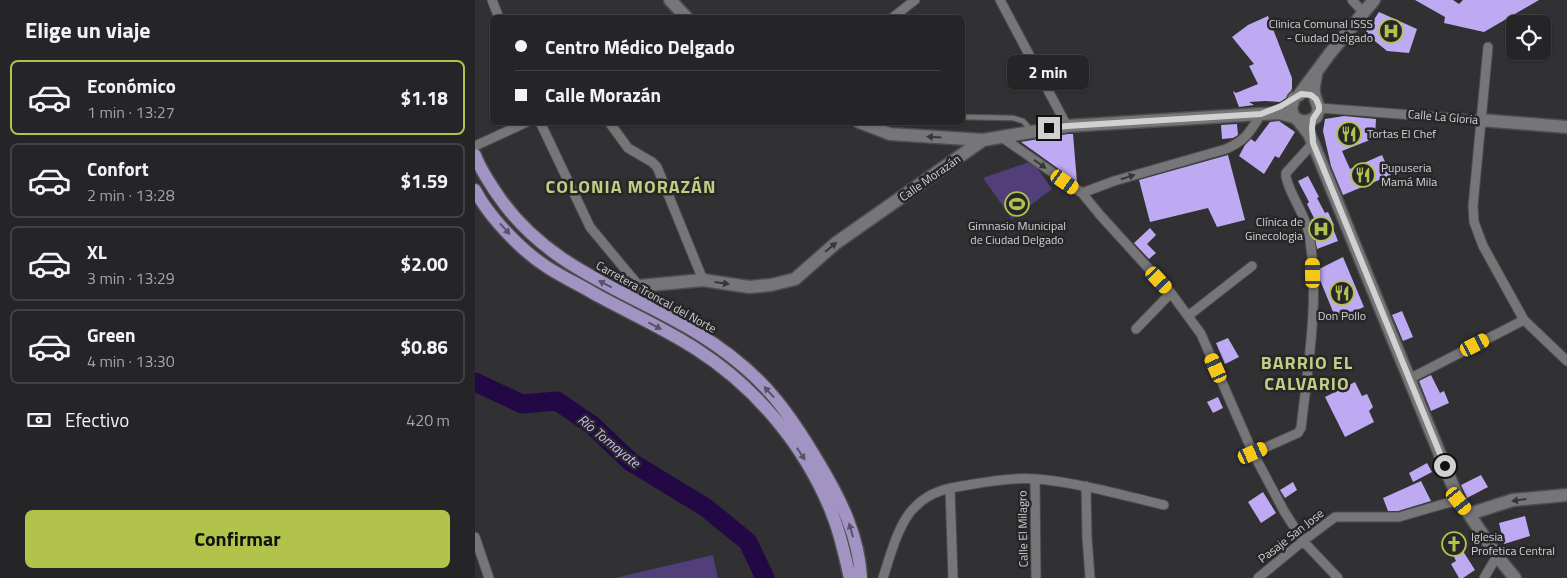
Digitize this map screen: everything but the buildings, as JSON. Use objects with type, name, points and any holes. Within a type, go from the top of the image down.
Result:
[{"type":"main road","points":[[670,0],[684,15]]},
{"type":"main road","points":[[1375,0],[1331,52],[1297,97],[1291,108],[1313,143],[1459,501],[1497,556],[1515,578]]},
{"type":"main road","points":[[1313,143],[1311,132],[1316,109],[1314,93],[1320,68]]},
{"type":"main road","points":[[1297,97],[1306,94],[1311,95],[1316,109]]},
{"type":"main road","name":"Calle Morazán","points":[[1261,114],[1297,97]]},
{"type":"main road","points":[[1296,118],[1306,122],[1316,109]]},
{"type":"main road","name":"Calle Morazán","points":[[622,293],[639,286],[703,280],[749,286],[771,285],[795,279],[836,243],[983,140],[1067,126],[1279,113],[1296,118]]},
{"type":"main road","name":"Calle La Gloria","points":[[1480,120],[1567,127]]},
{"type":"main road","points":[[867,125],[890,134],[983,140]]},
{"type":"main road","name":"Carretera Troncal del Norte","points":[[475,155],[501,199],[518,222],[533,236],[562,259],[589,276],[700,336],[743,368],[773,396],[800,432],[835,491],[850,526],[861,578]]},
{"type":"main road","name":"Carretera Troncal del Norte","points":[[475,190],[493,216],[515,240],[547,267],[696,348],[731,374],[769,410],[795,445],[820,487],[839,532],[850,578]]},
{"type":"main road","points":[[1469,514],[1513,500],[1567,495]]},
{"type":"street","points":[[492,0],[498,15]]},
{"type":"street","points":[[896,15],[915,0]]},
{"type":"street","points":[[1000,0],[1067,126]]},
{"type":"street","points":[[1352,0],[1364,13]]},
{"type":"street","points":[[1488,47],[1473,206],[1474,222],[1483,246],[1524,320],[1567,361]]},
{"type":"street","name":"Calle La Gloria","points":[[1316,109],[1480,120]]},
{"type":"street","points":[[1082,193],[1114,181],[1226,149],[1239,143],[1249,134],[1261,114]]},
{"type":"street","points":[[475,146],[520,125]]},
{"type":"street","points":[[541,125],[590,227],[639,286]]},
{"type":"street","points":[[611,125],[628,148],[657,167],[703,280]]},
{"type":"street","points":[[1000,136],[1082,193],[1099,215],[1171,293],[1189,316],[1201,334],[1253,453],[1284,511],[1303,541],[1337,578]]},
{"type":"street","points":[[1253,453],[1297,433],[1301,428],[1311,340],[1313,262],[1307,226],[1285,177],[1286,173],[1313,143]]},
{"type":"street","points":[[1189,316],[1252,266]]},
{"type":"street","points":[[1136,328],[1171,293]]},
{"type":"street","points":[[1409,378],[1524,320]]},
{"type":"street","points":[[883,578],[895,540],[912,510],[934,492],[991,481],[1035,479],[1086,486],[1164,505]]},
{"type":"street","name":"Calle El Milagro","points":[[1035,479],[1036,578]]},
{"type":"street","points":[[1086,486],[1087,536],[1091,578]]},
{"type":"street","points":[[950,488],[953,578]]},
{"type":"street","name":"Pasaje San Jose","points":[[1258,578],[1335,517],[1399,517],[1459,501]]},
{"type":"street","points":[[475,537],[489,578]]},
{"type":"street","points":[[1484,578],[1497,556]]},
{"type":"lane","points":[[965,116],[1013,118],[1023,121],[1032,131]]},
{"type":"shaded area","name":"Gimnasio Municipal de Ciudad Delgado","points":[[1032,161],[1052,189],[1012,219],[983,178]]},
{"type":"shaded area","points":[[713,555],[718,578],[615,578]]},
{"type":"waterway","name":"Río Tomayate","points":[[475,382],[522,404],[557,401],[592,425],[631,462],[705,507],[748,542],[765,578]]},
{"type":"place","name":"Clinica Comunal ISSS - Ciudad Delgado","points":[[1391,31]]},
{"type":"place","name":"Tortas El Chef","points":[[1349,134]]},
{"type":"place","name":"Pupuseria Mamá Mila","points":[[1363,175]]},
{"type":"place","name":"Gimnasio Municipal de Ciudad Delgado","points":[[1017,204]]},
{"type":"place","name":"Clínica de Ginecologia","points":[[1321,229]]},
{"type":"place","name":"Don Pollo","points":[[1342,293]]},
{"type":"place","name":"Iglesia Profetica Central","points":[[1454,544]]},
{"type":"district","name":"COLONIA MORAZÁN","points":[[631,187]]},
{"type":"district","name":"BARRIO EL CALVARIO","points":[[1307,373]]},
{"type":"route","points":[[1049,128],[1261,114],[1281,106],[1301,94],[1314,97],[1319,110],[1313,119],[1311,132],[1313,143],[1445,466]]}]
